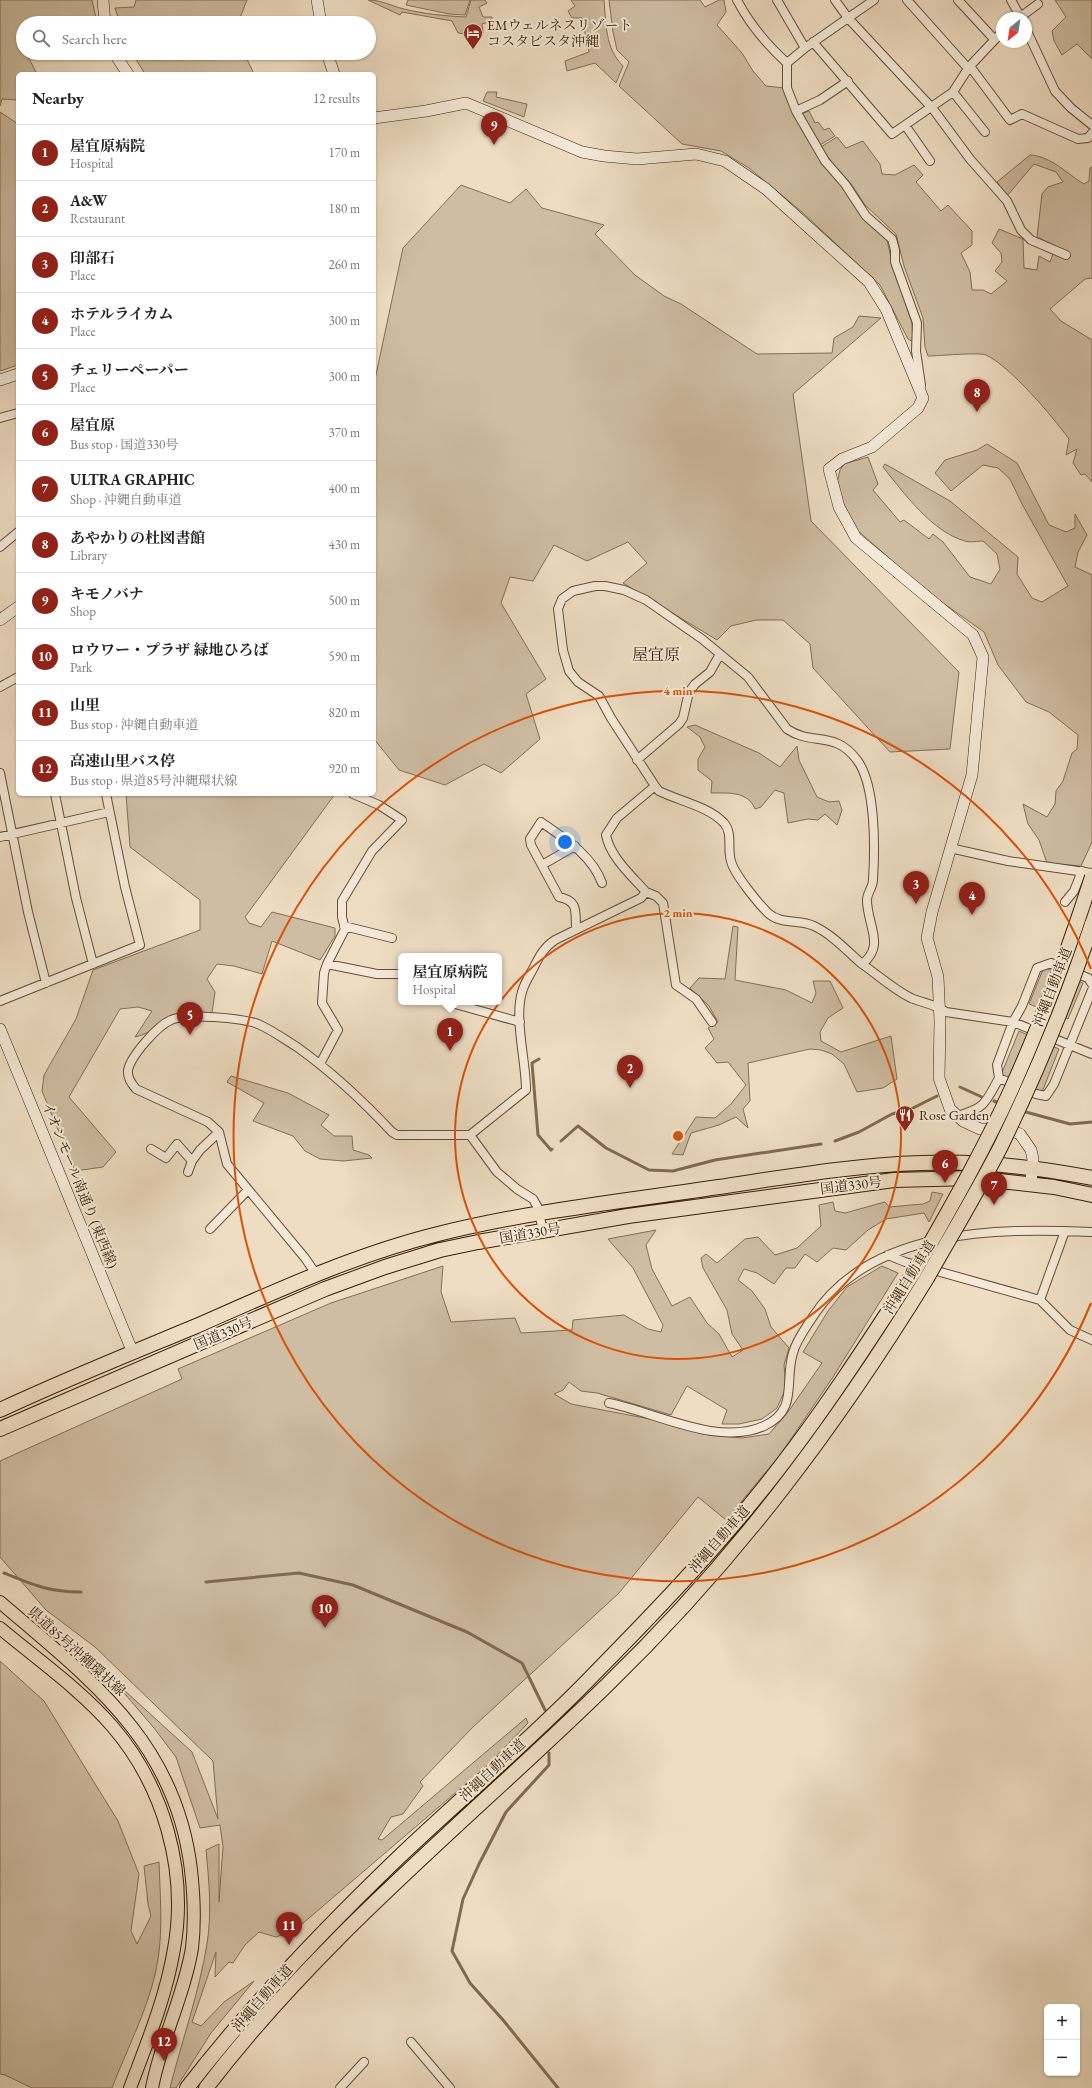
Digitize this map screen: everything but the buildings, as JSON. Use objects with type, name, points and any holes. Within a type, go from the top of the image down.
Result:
[{"type":"highway","name":"沖縄自動車道","points":[[187,2088],[215,2052],[275,1981],[400,1856],[594,1675],[693,1570],[744,1512],[815,1420],[914,1272],[954,1200],[1011,1090],[1040,1021],[1087,874]]},
{"type":"highway","name":"沖縄自動車道","points":[[206,2088],[226,2062],[298,1981],[411,1869],[607,1685],[714,1574],[757,1523],[824,1436],[890,1337],[927,1278],[972,1200],[1023,1098],[1053,1029],[1092,924]]},
{"type":"highway","name":"国道330号","points":[[0,1410],[53,1385],[133,1353],[316,1274],[379,1251],[436,1234],[481,1224],[832,1170],[893,1164],[942,1163],[1032,1168],[1092,1178]]},
{"type":"highway","name":"国道330号","points":[[0,1428],[325,1289],[385,1267],[440,1250],[543,1230],[724,1202],[894,1180],[973,1178],[1030,1183],[1092,1195]]},
{"type":"main road","name":"県道85号沖縄環状線","points":[[0,1602],[76,1667],[125,1717],[162,1770],[180,1815],[190,1855],[193,1881],[193,1936],[184,1982],[162,2046],[152,2088]]},
{"type":"main road","points":[[0,1628],[72,1688],[111,1725],[141,1767],[165,1820],[173,1852],[177,1885],[176,1934],[166,1985],[130,2088]]},
{"type":"street","points":[[103,0],[104,16]]},
{"type":"street","points":[[317,0],[320,16]]},
{"type":"street","points":[[737,0],[746,18],[766,44],[787,63],[787,88],[796,112],[825,161],[845,184],[866,216],[892,239],[895,250],[895,262],[917,323],[916,351],[923,398],[918,408],[872,447],[842,459],[829,469],[839,507],[856,538],[973,635],[983,656],[972,775],[932,912],[927,938],[938,977],[939,1078],[950,1109],[972,1127],[980,1130],[1008,1129],[1020,1134],[1031,1150],[1032,1168],[1030,1183]]},
{"type":"street","points":[[777,0],[805,48]]},
{"type":"street","points":[[835,0],[848,18],[931,106],[970,159],[1006,201],[1021,230],[1032,240],[1066,255]]},
{"type":"street","points":[[787,63],[813,42],[874,0]]},
{"type":"street","points":[[907,0],[972,69],[1010,120],[1022,114],[1078,139],[1088,138],[1092,133]]},
{"type":"street","points":[[813,42],[892,134],[953,92],[969,67],[994,39],[958,0]]},
{"type":"street","points":[[1011,0],[1017,12]]},
{"type":"street","points":[[1028,12],[1038,4]]},
{"type":"street","points":[[1032,42],[1055,91],[1071,108],[1092,125]]},
{"type":"street","points":[[119,60],[127,72]]},
{"type":"street","points":[[329,60],[333,72]]},
{"type":"street","points":[[796,112],[820,100],[848,81]]},
{"type":"street","points":[[953,92],[985,132]]},
{"type":"street","points":[[376,118],[466,103],[495,114],[559,143],[590,153],[604,156],[637,159],[696,154],[725,161],[766,189],[869,282],[886,309],[923,398]]},
{"type":"street","points":[[905,126],[930,161]]},
{"type":"street","points":[[0,380],[16,375]]},
{"type":"street","points":[[0,418],[16,416]]},
{"type":"street","points":[[1,545],[16,534]]},
{"type":"street","points":[[862,964],[870,958],[874,950],[867,899],[873,877],[871,801],[867,779],[858,761],[846,748],[832,740],[796,735],[787,729],[748,677],[720,654],[646,600],[624,590],[595,586],[573,591],[562,599],[558,609],[563,650],[569,671],[578,682],[599,696],[637,760],[658,791],[703,809],[724,823],[729,831],[728,848],[731,862],[754,897],[769,914],[778,920],[813,926],[832,937],[862,964],[899,991],[912,998],[939,1007],[946,1012],[1013,1022],[1092,1054]]},
{"type":"street","points":[[0,620],[16,608]]},
{"type":"street","points":[[637,760],[679,724],[683,718],[689,692],[695,684],[710,672],[720,654]]},
{"type":"street","points":[[0,687],[16,678]]},
{"type":"street","points":[[0,773],[28,912],[46,982]]},
{"type":"street","points":[[655,786],[617,818],[606,835],[608,844],[617,859],[646,892],[656,896],[663,903],[676,985],[696,999],[712,1022]]},
{"type":"street","points":[[55,796],[76,898],[93,964]]},
{"type":"street","points":[[0,1001],[140,945],[125,887],[106,796]]},
{"type":"street","points":[[320,1064],[338,1030],[322,1003],[324,973],[344,929],[342,901],[372,851],[402,820],[379,806],[357,796]]},
{"type":"street","points":[[0,837],[109,812]]},
{"type":"street","points":[[576,928],[575,907],[572,902],[559,897],[531,845],[530,839],[541,822],[575,846],[599,875],[602,883]]},
{"type":"street","points":[[542,865],[575,846]]},
{"type":"street","points":[[950,848],[1008,861],[1092,874]]},
{"type":"street","points":[[1065,902],[1087,874]]},
{"type":"street","points":[[316,1274],[305,1258],[226,1164],[219,1132],[208,1122],[136,1089],[130,1079],[128,1071],[140,1049],[154,1033],[170,1020],[181,1018],[236,1019],[257,1024],[279,1035],[320,1064],[350,1088],[392,1132],[397,1135],[470,1135],[526,1090],[518,1013],[522,991],[540,954],[550,943],[576,928],[640,898],[646,892]]},
{"type":"street","points":[[344,926],[392,938]]},
{"type":"street","points":[[957,1116],[984,1105],[999,1078],[997,1065],[1013,1022],[1022,1006],[1037,968],[1051,963],[1088,978],[1092,984]]},
{"type":"street","points":[[327,964],[377,974],[398,974]]},
{"type":"street","points":[[999,1078],[1036,1094],[1046,1096],[1054,1084],[1092,990]]},
{"type":"street","points":[[459,1005],[520,1022]]},
{"type":"street","name":"イオンモール南通り (東西線)","points":[[0,1029],[133,1353]]},
{"type":"street","points":[[188,1172],[192,1161],[200,1150],[219,1132]]},
{"type":"street","points":[[470,1135],[497,1172],[517,1190],[533,1199],[540,1214],[543,1230]]},
{"type":"street","points":[[151,1149],[166,1158],[176,1144],[192,1161]]},
{"type":"street","points":[[210,1229],[248,1190]]},
{"type":"street","points":[[1040,1300],[1065,1232]]},
{"type":"street","points":[[609,1403],[719,1433],[745,1432],[764,1426],[779,1417],[787,1405],[790,1362],[793,1350],[818,1308],[832,1291],[857,1270],[888,1255],[920,1244],[967,1233],[1092,1232]]},
{"type":"street","points":[[888,1255],[905,1262],[1040,1300],[1070,1330],[1092,1340]]},
{"type":"street","points":[[411,2042],[450,2088]]},
{"type":"street","points":[[340,2088],[364,2062]]},
{"type":"shaded area","points":[[0,0],[92,0],[95,16],[16,16],[16,60],[30,60],[36,72],[16,72],[16,100],[2,99],[0,106]]},
{"type":"shaded area","points":[[136,0],[247,0],[241,16],[118,16],[115,8],[134,7]]},
{"type":"shaded area","points":[[368,0],[378,1],[399,8],[420,12],[466,17],[471,0],[485,0],[487,3],[479,7],[483,17],[492,17],[492,21],[482,24],[483,33],[472,35],[458,33],[452,21],[402,12],[400,15]]},
{"type":"shaded area","points":[[408,0],[470,0],[465,15],[449,14],[406,5]]},
{"type":"shaded area","points":[[571,0],[604,0],[606,27],[610,44],[617,59],[623,66],[616,83],[595,63],[567,71],[565,61],[589,52],[582,18],[572,18],[568,11],[575,6]]},
{"type":"shaded area","points":[[609,0],[700,0],[705,7],[719,0],[724,0],[726,12],[717,25],[742,53],[753,71],[766,86],[784,88],[793,112],[887,240],[892,263],[912,323],[913,342],[908,339],[880,285],[802,212],[749,168],[721,151],[682,144],[619,86],[629,62],[617,50]]},
{"type":"shaded area","points":[[1055,0],[1092,0],[1092,59],[1077,44],[1062,55],[1054,41],[1052,31],[1066,17]]},
{"type":"shaded area","points":[[136,60],[247,60],[253,72],[144,72]]},
{"type":"shaded area","points":[[487,92],[497,92],[496,97],[527,104],[524,117],[483,101]]},
{"type":"shaded area","points":[[809,111],[815,123],[818,122],[824,130],[829,128],[835,136],[820,145],[801,114]]},
{"type":"shaded area","points":[[0,112],[16,123],[16,366],[0,371]]},
{"type":"shaded area","points":[[837,137],[846,148],[863,141],[880,164],[882,174],[895,175],[914,165],[923,175],[916,182],[941,211],[948,205],[972,231],[972,245],[961,253],[970,272],[972,290],[983,290],[991,294],[1007,281],[995,271],[1002,262],[1001,253],[992,243],[999,229],[1023,239],[1024,268],[1037,270],[1039,256],[1050,262],[1056,246],[1037,237],[1042,194],[1048,187],[1063,182],[1056,172],[1034,164],[1007,196],[997,182],[1030,155],[1038,156],[1052,162],[1084,184],[1089,181],[1090,168],[1092,167],[1092,278],[1085,279],[1050,309],[1061,321],[1092,340],[1092,482],[1085,474],[1081,475],[1073,463],[1077,449],[1066,455],[1069,439],[1062,430],[1019,381],[996,361],[982,354],[928,356],[925,347],[923,318],[904,266],[896,234],[865,205],[852,185],[833,164],[821,147]]},
{"type":"shaded area","points":[[461,185],[510,203],[526,189],[542,208],[604,225],[595,234],[635,275],[664,296],[681,304],[757,354],[832,353],[834,338],[853,327],[859,316],[881,318],[793,394],[811,521],[959,672],[950,749],[890,752],[813,668],[810,644],[783,620],[756,620],[731,626],[717,640],[623,583],[647,563],[628,542],[587,561],[554,545],[533,581],[510,577],[501,603],[546,679],[526,694],[540,739],[501,773],[484,764],[445,785],[399,770],[376,741],[376,375],[403,248]]},
{"type":"shaded area","points":[[987,444],[1017,463],[1049,525],[1066,532],[1075,528],[1075,514],[1087,535],[1078,552],[1075,567],[1092,575],[1092,842],[1081,866],[1047,863],[1039,840],[1028,824],[1023,804],[1047,817],[1055,804],[1056,791],[1063,781],[1072,753],[1077,749],[1078,735],[1049,712],[1026,702],[998,665],[984,632],[929,593],[857,530],[840,500],[837,483],[840,470],[844,464],[868,457],[878,484],[873,490],[900,522],[904,520],[929,539],[933,534],[943,542],[970,577],[991,584],[1000,569],[997,554],[983,541],[967,542],[941,529],[909,499],[883,467],[885,464],[950,501],[1018,557],[1017,574],[1032,598],[1042,602],[1068,586],[1022,504],[1010,479],[998,468],[983,465],[951,491],[935,473],[945,460],[977,450]]},
{"type":"shaded area","points":[[695,725],[759,753],[780,767],[797,746],[799,760],[817,797],[829,802],[839,801],[842,810],[837,825],[825,814],[818,820],[808,819],[788,823],[784,793],[775,790],[761,807],[755,809],[748,799],[737,794],[711,793],[712,781],[698,770],[698,759],[705,747],[700,737],[687,727]]},
{"type":"shaded area","points":[[126,796],[334,796],[245,917],[249,923],[261,927],[272,912],[335,928],[335,936],[320,960],[272,941],[262,974],[234,966],[217,964],[207,979],[215,992],[212,1013],[191,1012],[180,1014],[168,1019],[147,1033],[135,1037],[152,1011],[138,1007],[120,1009],[69,1097],[116,1152],[103,1167],[75,1171],[42,1091],[44,1075],[76,1019],[93,970],[200,930],[200,900],[130,847]]},
{"type":"shaded area","points":[[733,926],[738,927],[735,980],[786,990],[812,1003],[816,993],[813,981],[830,981],[843,1008],[828,1018],[820,1032],[821,1041],[841,1052],[891,1036],[897,1079],[883,1088],[857,1092],[844,1064],[832,1054],[821,1050],[810,1049],[748,1063],[750,1101],[743,1109],[748,1128],[736,1117],[719,1125],[691,1133],[683,1155],[672,1154],[696,1117],[715,1118],[731,1104],[746,1085],[728,1062],[717,1063],[705,1048],[714,1039],[708,1028],[718,1022],[709,1006],[690,988],[699,978],[725,979]]},
{"type":"shaded area","points":[[1044,967],[1083,983],[1068,1019],[1029,1004]]},
{"type":"shaded area","points":[[1019,1031],[1059,1049],[1042,1092],[1001,1075]]},
{"type":"shaded area","points":[[231,1076],[288,1093],[329,1115],[321,1125],[334,1136],[352,1136],[353,1150],[369,1155],[372,1158],[343,1161],[320,1159],[305,1151],[293,1136],[253,1121],[264,1103],[227,1082]]},
{"type":"shaded area","points":[[932,1192],[943,1194],[929,1222],[924,1213],[886,1219],[868,1230],[846,1250],[833,1248],[817,1262],[805,1254],[795,1268],[786,1268],[774,1284],[757,1273],[744,1269],[738,1280],[752,1291],[765,1309],[771,1327],[789,1348],[784,1365],[786,1388],[777,1408],[762,1419],[739,1424],[722,1424],[727,1410],[687,1386],[671,1415],[597,1393],[581,1391],[569,1382],[563,1390],[554,1394],[571,1404],[650,1419],[702,1434],[742,1438],[769,1434],[788,1412],[822,1363],[803,1352],[828,1311],[847,1287],[882,1266],[898,1273],[833,1377],[780,1455],[726,1520],[698,1497],[619,1593],[473,1727],[420,1782],[423,1786],[403,1814],[391,1817],[378,1839],[382,1840],[526,1718],[528,1723],[488,1765],[295,1930],[276,1937],[259,1932],[245,1945],[233,1963],[229,1962],[215,1977],[216,1952],[192,2022],[201,2026],[224,2002],[254,1981],[211,2033],[176,2088],[170,2088],[204,1962],[209,1932],[210,1909],[206,1850],[219,1844],[219,1902],[223,1847],[220,1825],[200,1828],[176,1757],[154,1728],[113,1680],[192,1752],[218,1819],[213,1761],[95,1647],[46,1610],[0,1557],[0,1461],[182,1379],[178,1369],[331,1303],[443,1266],[441,1292],[451,1322],[515,1318],[521,1333],[572,1330],[573,1320],[624,1315],[648,1329],[661,1332],[663,1325],[633,1268],[608,1239],[656,1230],[646,1245],[652,1269],[672,1306],[690,1297],[707,1323],[719,1334],[732,1357],[743,1350],[732,1334],[727,1310],[703,1268],[701,1258],[706,1254],[717,1263],[745,1239],[758,1237],[775,1255],[797,1248],[821,1226],[819,1205],[833,1202],[835,1211],[845,1213],[885,1202],[889,1207],[923,1204],[930,1201]]},
{"type":"shaded area","points":[[0,1661],[44,1701],[118,1821],[139,1874],[131,1931],[137,1944],[151,1916],[148,1904],[144,1866],[159,1862],[161,1911],[160,1947],[155,1976],[145,2009],[112,2088],[32,2088],[0,2074]]},
{"type":"waterway","points":[[539,1059],[532,1063],[538,1135],[551,1150],[552,1149]]},
{"type":"waterway","points":[[960,1087],[984,1098]]},
{"type":"waterway","points":[[835,1141],[859,1132],[892,1114],[911,1109],[937,1096]]},
{"type":"waterway","points":[[994,1101],[1001,1104]]},
{"type":"waterway","points":[[1022,1111],[1070,1124],[1092,1122]]},
{"type":"waterway","points":[[561,1141],[578,1126],[606,1148],[649,1170],[673,1171],[715,1160],[821,1144]]},
{"type":"waterway","points":[[4,1573],[41,1587],[60,1591],[81,1592]]},
{"type":"waterway","points":[[206,1582],[299,1573],[353,1585],[467,1632],[522,1663],[545,1710]]},
{"type":"waterway","points":[[549,1753],[549,1765],[506,1812],[479,1864],[463,1899],[452,1951],[470,1983],[503,2020],[558,2088]]},
{"type":"place","name":"EMウェルネスリゾート コスタビスタ沖縄","points":[[473,50]]},
{"type":"place","name":"キモノバナ","points":[[494,145]]},
{"type":"place","name":"あやかりの杜図書館","points":[[977,412]]},
{"type":"place","name":"印部石","points":[[916,904]]},
{"type":"place","name":"ホテルライカム","points":[[972,915]]},
{"type":"place","name":"チェリーペーパー","points":[[190,1035]]},
{"type":"place","name":"屋宜原病院","points":[[450,1051]]},
{"type":"place","name":"A&W","points":[[630,1088]]},
{"type":"place","name":"Rose Garden","points":[[905,1132]]},
{"type":"place","name":"屋宜原","points":[[945,1183]]},
{"type":"place","name":"ULTRA GRAPHIC","points":[[994,1205]]},
{"type":"place","name":"ロウワー・プラザ 緑地ひろば","points":[[325,1628]]},
{"type":"place","name":"山里","points":[[289,1945]]},
{"type":"place","name":"高速山里バス停","points":[[164,2061]]},
{"type":"district","name":"屋宜原","points":[[656,654]]}]
